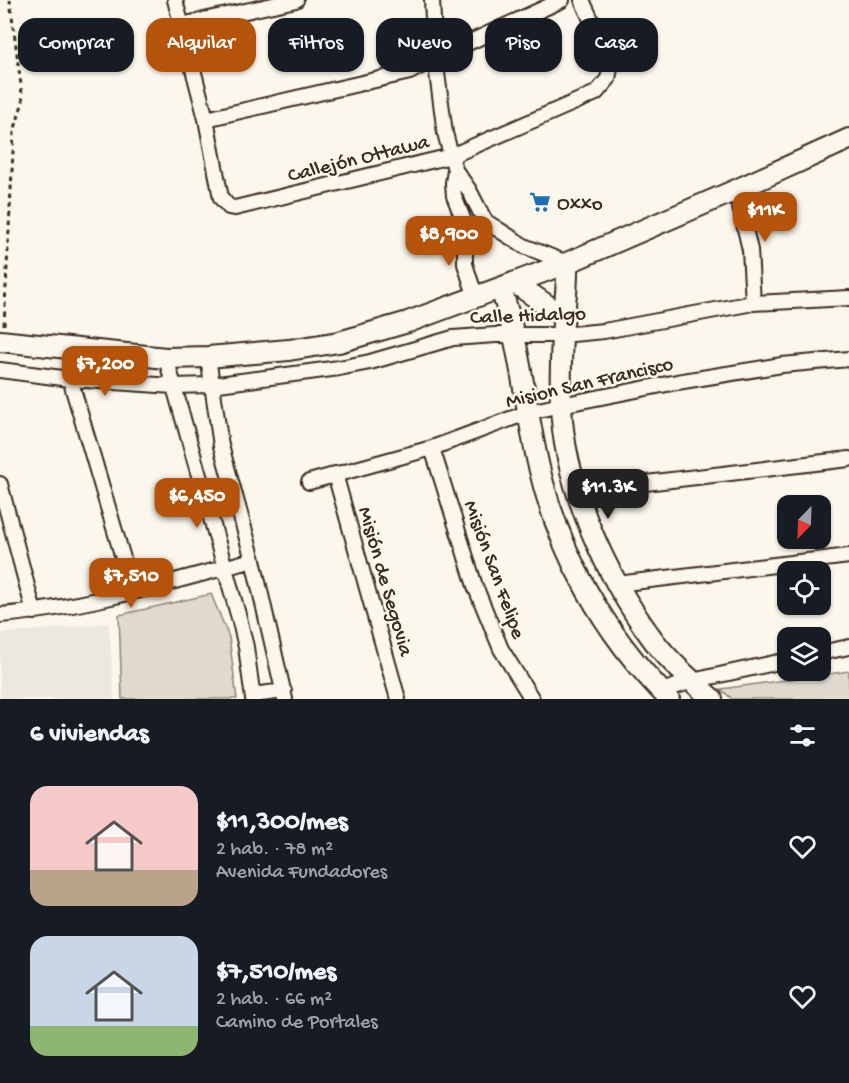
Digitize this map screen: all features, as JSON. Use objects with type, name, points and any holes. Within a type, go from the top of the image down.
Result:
[{"type":"street","name":"Callejón Ottawa","points":[[175,0],[179,18]]},
{"type":"street","points":[[213,18],[296,0]]},
{"type":"street","points":[[432,0],[433,18]]},
{"type":"street","points":[[473,41],[562,0]]},
{"type":"street","name":"Callejón Ottawa","points":[[194,72],[206,119],[221,198],[224,203],[235,208],[451,156],[596,93],[603,87],[611,71],[611,63],[582,0]]},
{"type":"street","points":[[206,119],[410,72]]},
{"type":"street","points":[[437,72],[445,133],[455,170],[454,196],[467,229],[465,264],[479,296]]},
{"type":"street","points":[[1,341],[166,358],[289,350],[339,342],[408,322],[567,263],[849,139]]},
{"type":"street","points":[[455,170],[469,190],[485,221],[524,246],[567,263]]},
{"type":"street","points":[[736,190],[750,250],[753,303]]},
{"type":"street","points":[[467,229],[485,221]]},
{"type":"street","points":[[567,263],[561,405],[568,461],[597,543],[617,584],[655,642],[712,699]]},
{"type":"street","points":[[508,286],[563,326]]},
{"type":"street","points":[[508,286],[514,335],[548,504],[570,560],[594,603],[630,657],[666,695],[692,681],[777,662]]},
{"type":"street","name":"Calle Hidalgo","points":[[0,370],[70,379],[173,386],[211,384],[339,368],[370,362],[453,338],[514,335],[563,326],[604,331],[753,303],[849,298]]},
{"type":"street","points":[[166,358],[246,647],[253,697],[285,695],[254,560],[221,446],[208,357]]},
{"type":"street","name":"Mision San Francisco","points":[[309,482],[432,448],[529,412],[677,382],[782,365],[849,359]]},
{"type":"street","points":[[70,379],[133,592]]},
{"type":"street","name":"Misión San Felipe","points":[[432,448],[475,586],[501,649],[532,699]]},
{"type":"street","points":[[578,491],[849,459]]},
{"type":"street","name":"Misión de Segovia","points":[[335,474],[398,699]]},
{"type":"street","points":[[0,484],[34,612]]},
{"type":"street","points":[[617,584],[849,556]]},
{"type":"street","points":[[0,615],[34,612],[133,592],[254,560]]},
{"type":"street","points":[[831,651],[849,647]]},
{"type":"path","points":[[1,341],[14,132],[23,101],[10,0]]},
{"type":"shaded area","points":[[211,594],[229,637],[237,699],[122,699],[119,615]]},
{"type":"shaded area","points":[[109,623],[114,699],[0,699],[0,634]]},
{"type":"shaded area","points":[[849,671],[849,699],[732,699],[721,689],[778,681],[831,681],[831,674]]},
{"type":"place","name":"Oxxo","points":[[540,202]]}]
